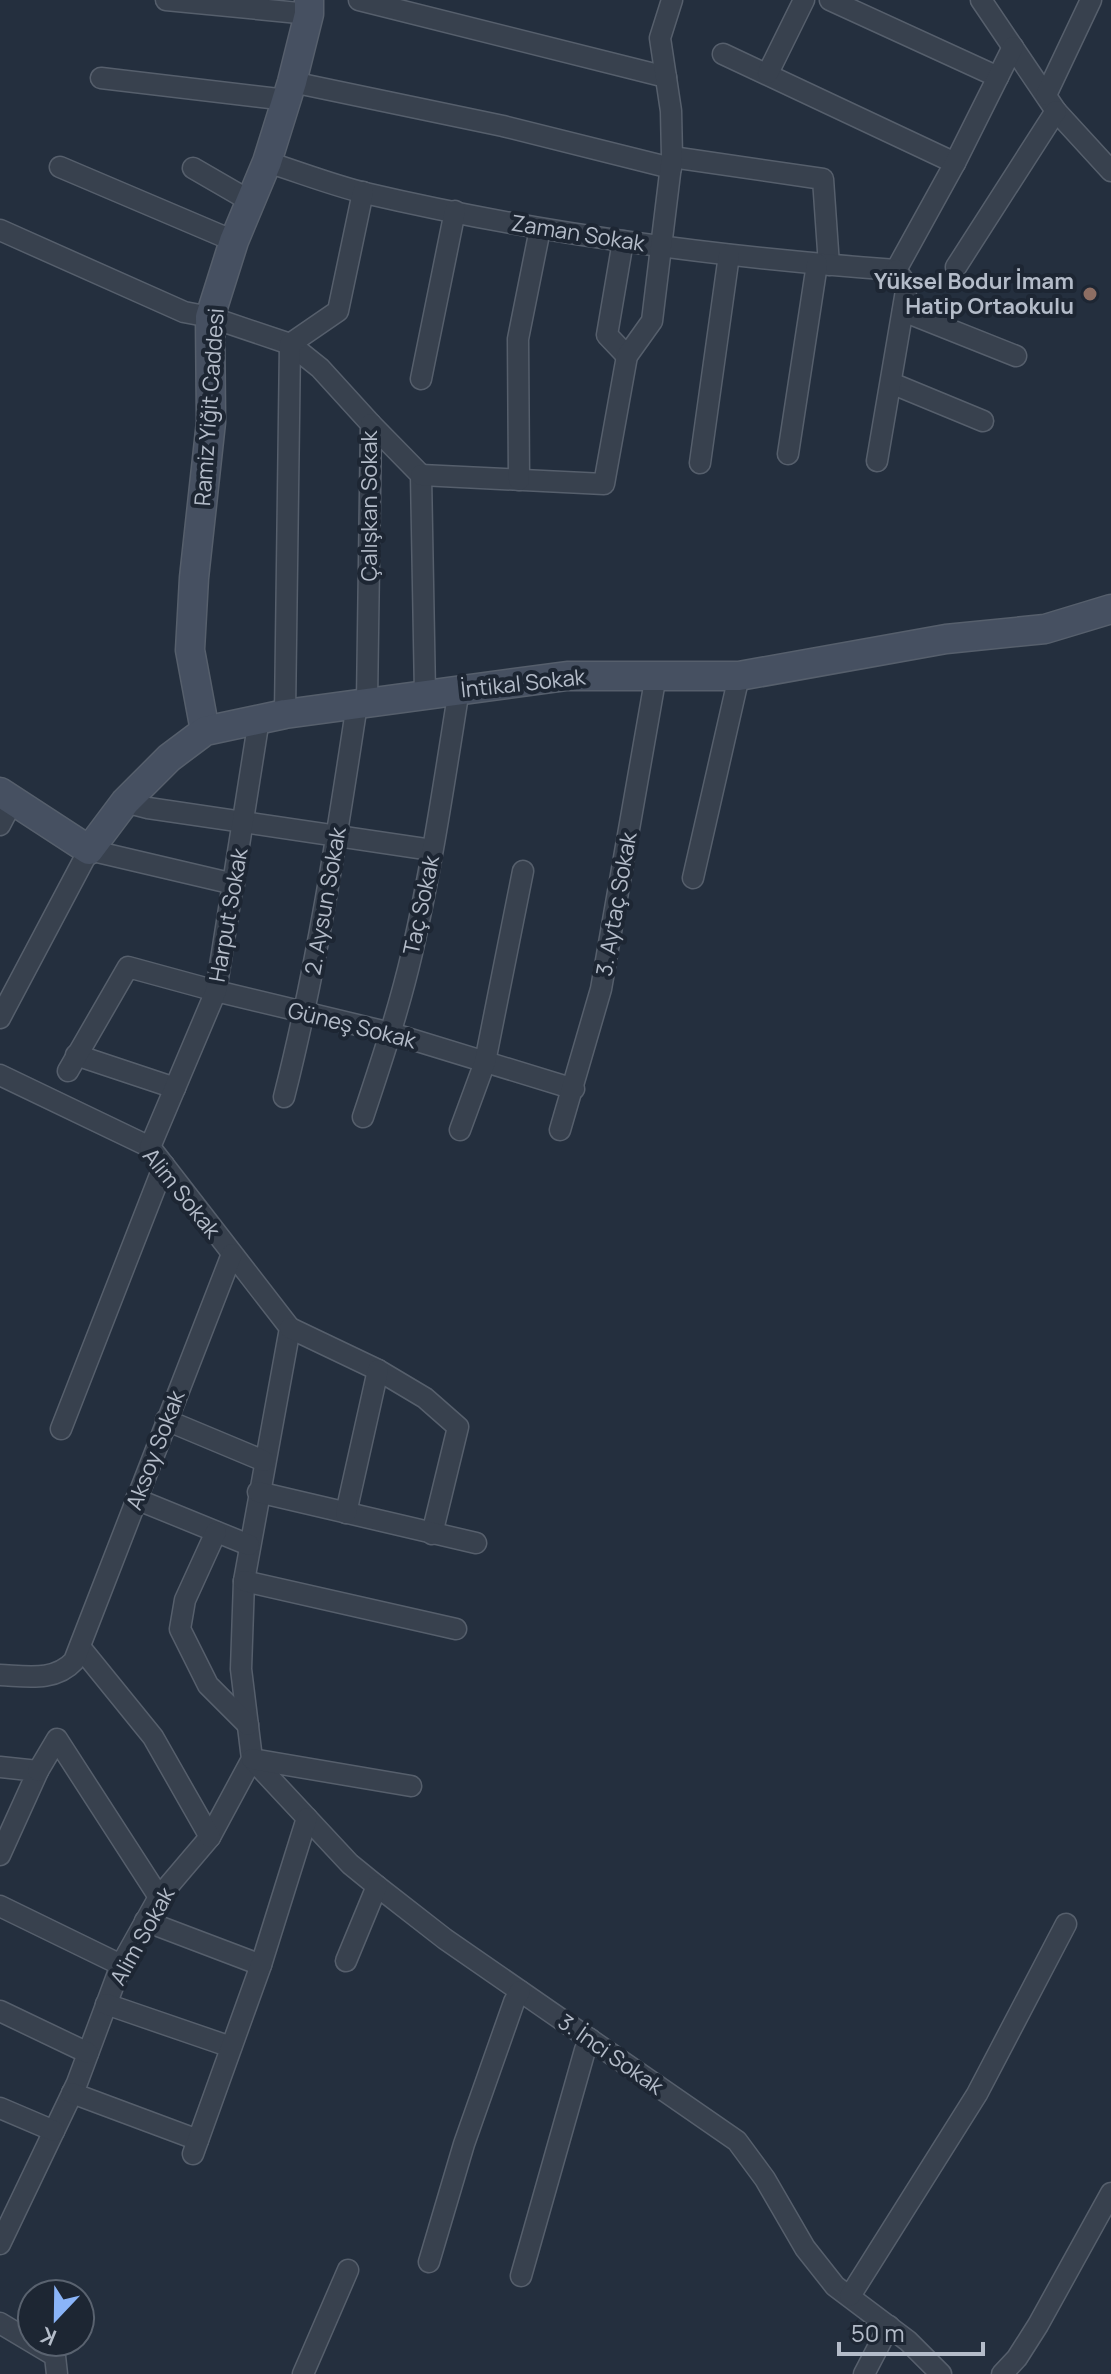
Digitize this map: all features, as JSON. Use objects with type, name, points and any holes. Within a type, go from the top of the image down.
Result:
[{"type":"street","points":[[166,0],[309,7]]},
{"type":"street","points":[[359,0],[666,77]]},
{"type":"street","points":[[371,424],[421,475],[604,484],[627,356],[652,321],[671,163],[671,111],[660,38],[672,0]]},
{"type":"street","points":[[768,73],[804,0]]},
{"type":"street","points":[[830,0],[998,77]]},
{"type":"street","points":[[956,267],[1051,103],[1091,0]]},
{"type":"street","points":[[984,2],[1051,103],[1111,171]]},
{"type":"street","name":"Ramiz Yiğit Caddesi","points":[[205,731],[190,650],[194,578],[211,422],[210,317],[234,241],[267,162],[290,91],[309,7]]},
{"type":"street","points":[[877,461],[907,285],[896,270],[955,163],[1013,47]]},
{"type":"street","points":[[723,54],[955,163]]},
{"type":"street","points":[[101,78],[290,91],[503,126],[671,163],[823,179],[823,265],[788,454]]},
{"type":"street","name":"Zaman Sokak","points":[[267,162],[363,192],[540,229],[729,255],[896,270]]},
{"type":"street","points":[[60,167],[234,241]]},
{"type":"street","points":[[193,168],[250,201]]},
{"type":"street","points":[[290,344],[338,311],[363,192]]},
{"type":"street","points":[[421,379],[455,211]]},
{"type":"street","points":[[519,480],[518,339],[540,229]]},
{"type":"street","name":"Çalışkan Sokak","points":[[0,230],[184,312],[210,317],[290,344],[320,368],[371,424],[362,703]]},
{"type":"street","points":[[623,241],[607,335],[627,356]]},
{"type":"street","points":[[700,463],[729,255]]},
{"type":"street","points":[[903,311],[1016,356]]},
{"type":"street","name":"Harput Sokak","points":[[150,1147],[216,991],[244,820],[272,716],[290,344]]},
{"type":"street","points":[[891,383],[983,421]]},
{"type":"street","points":[[421,475],[425,694]]},
{"type":"street","name":"İntikal Sokak","points":[[89,850],[125,802],[169,758],[205,731],[272,716],[567,676],[739,676],[946,639],[1045,629],[1111,609]]},
{"type":"street","name":"3. Aytaç Sokak","points":[[560,1130],[601,989],[656,675]]},
{"type":"street","points":[[693,878],[739,676]]},
{"type":"street","name":"Taç Sokak","points":[[363,1117],[391,1033],[412,952],[459,689]]},
{"type":"street","name":"2. Aysun Sokak","points":[[284,1097],[305,1013],[362,703]]},
{"type":"street","points":[[125,802],[432,850]]},
{"type":"street","points":[[4,806],[89,850],[234,884]]},
{"type":"street","points":[[0,1018],[89,850]]},
{"type":"street","points":[[460,1130],[485,1062],[523,871]]},
{"type":"street","name":"Güneş Sokak","points":[[175,1088],[72,1063],[128,967],[391,1033],[574,1089]]},
{"type":"street","name":"Alim Sokak","points":[[0,1075],[150,1147],[290,1328],[378,1370],[425,1398],[458,1427],[432,1534]]},
{"type":"street","points":[[61,1429],[164,1165]]},
{"type":"street","name":"Aksoy Sokak","points":[[80,1647],[232,1254]]},
{"type":"street","points":[[290,1328],[244,1581],[241,1669],[252,1759],[411,1786]]},
{"type":"street","points":[[346,1513],[378,1370]]},
{"type":"street","points":[[166,1420],[264,1461]]},
{"type":"street","points":[[258,1492],[476,1543]]},
{"type":"street","points":[[136,1499],[249,1545]]},
{"type":"street","points":[[216,1532],[185,1600],[180,1629],[208,1685],[248,1725]]},
{"type":"street","points":[[244,1581],[456,1629]]},
{"type":"street","points":[[0,1675],[49,1676],[66,1670],[80,1647],[153,1737],[210,1837]]},
{"type":"street","points":[[0,1855],[38,1771],[57,1739],[159,1897]]},
{"type":"street","name":"Alim Sokak","points":[[0,2244],[6,2217],[72,2093],[121,1965],[159,1897],[210,1837],[252,1759]]},
{"type":"street","name":"3. İnci Sokak","points":[[252,1759],[350,1864],[377,1886],[445,1939],[737,2141],[765,2179],[805,2248],[835,2286],[889,2326],[941,2374]]},
{"type":"street","points":[[0,1767],[38,1771]]},
{"type":"street","points":[[72,2093],[195,2147],[261,1965],[307,1818]]},
{"type":"street","points":[[346,1961],[377,1886]]},
{"type":"street","points":[[0,1906],[121,1965]]},
{"type":"street","points":[[145,1921],[261,1965]]},
{"type":"street","points":[[850,2296],[977,2094],[1066,1924]]},
{"type":"street","points":[[429,2262],[464,2144],[520,1991]]},
{"type":"street","points":[[106,2004],[231,2047]]},
{"type":"street","points":[[0,2011],[88,2053]]},
{"type":"street","points":[[521,2276],[590,2039]]},
{"type":"street","points":[[0,2108],[54,2131]]},
{"type":"street","points":[[1002,2374],[1017,2358],[1038,2325],[1111,2193]]},
{"type":"street","points":[[303,2374],[348,2270]]},
{"type":"street","points":[[0,2323],[56,2365]]},
{"type":"street","points":[[864,2374],[889,2326]]},
{"type":"place","name":"Yüksel Bodur İmam Hatip Ortaokulu","points":[[1090,294]]}]
